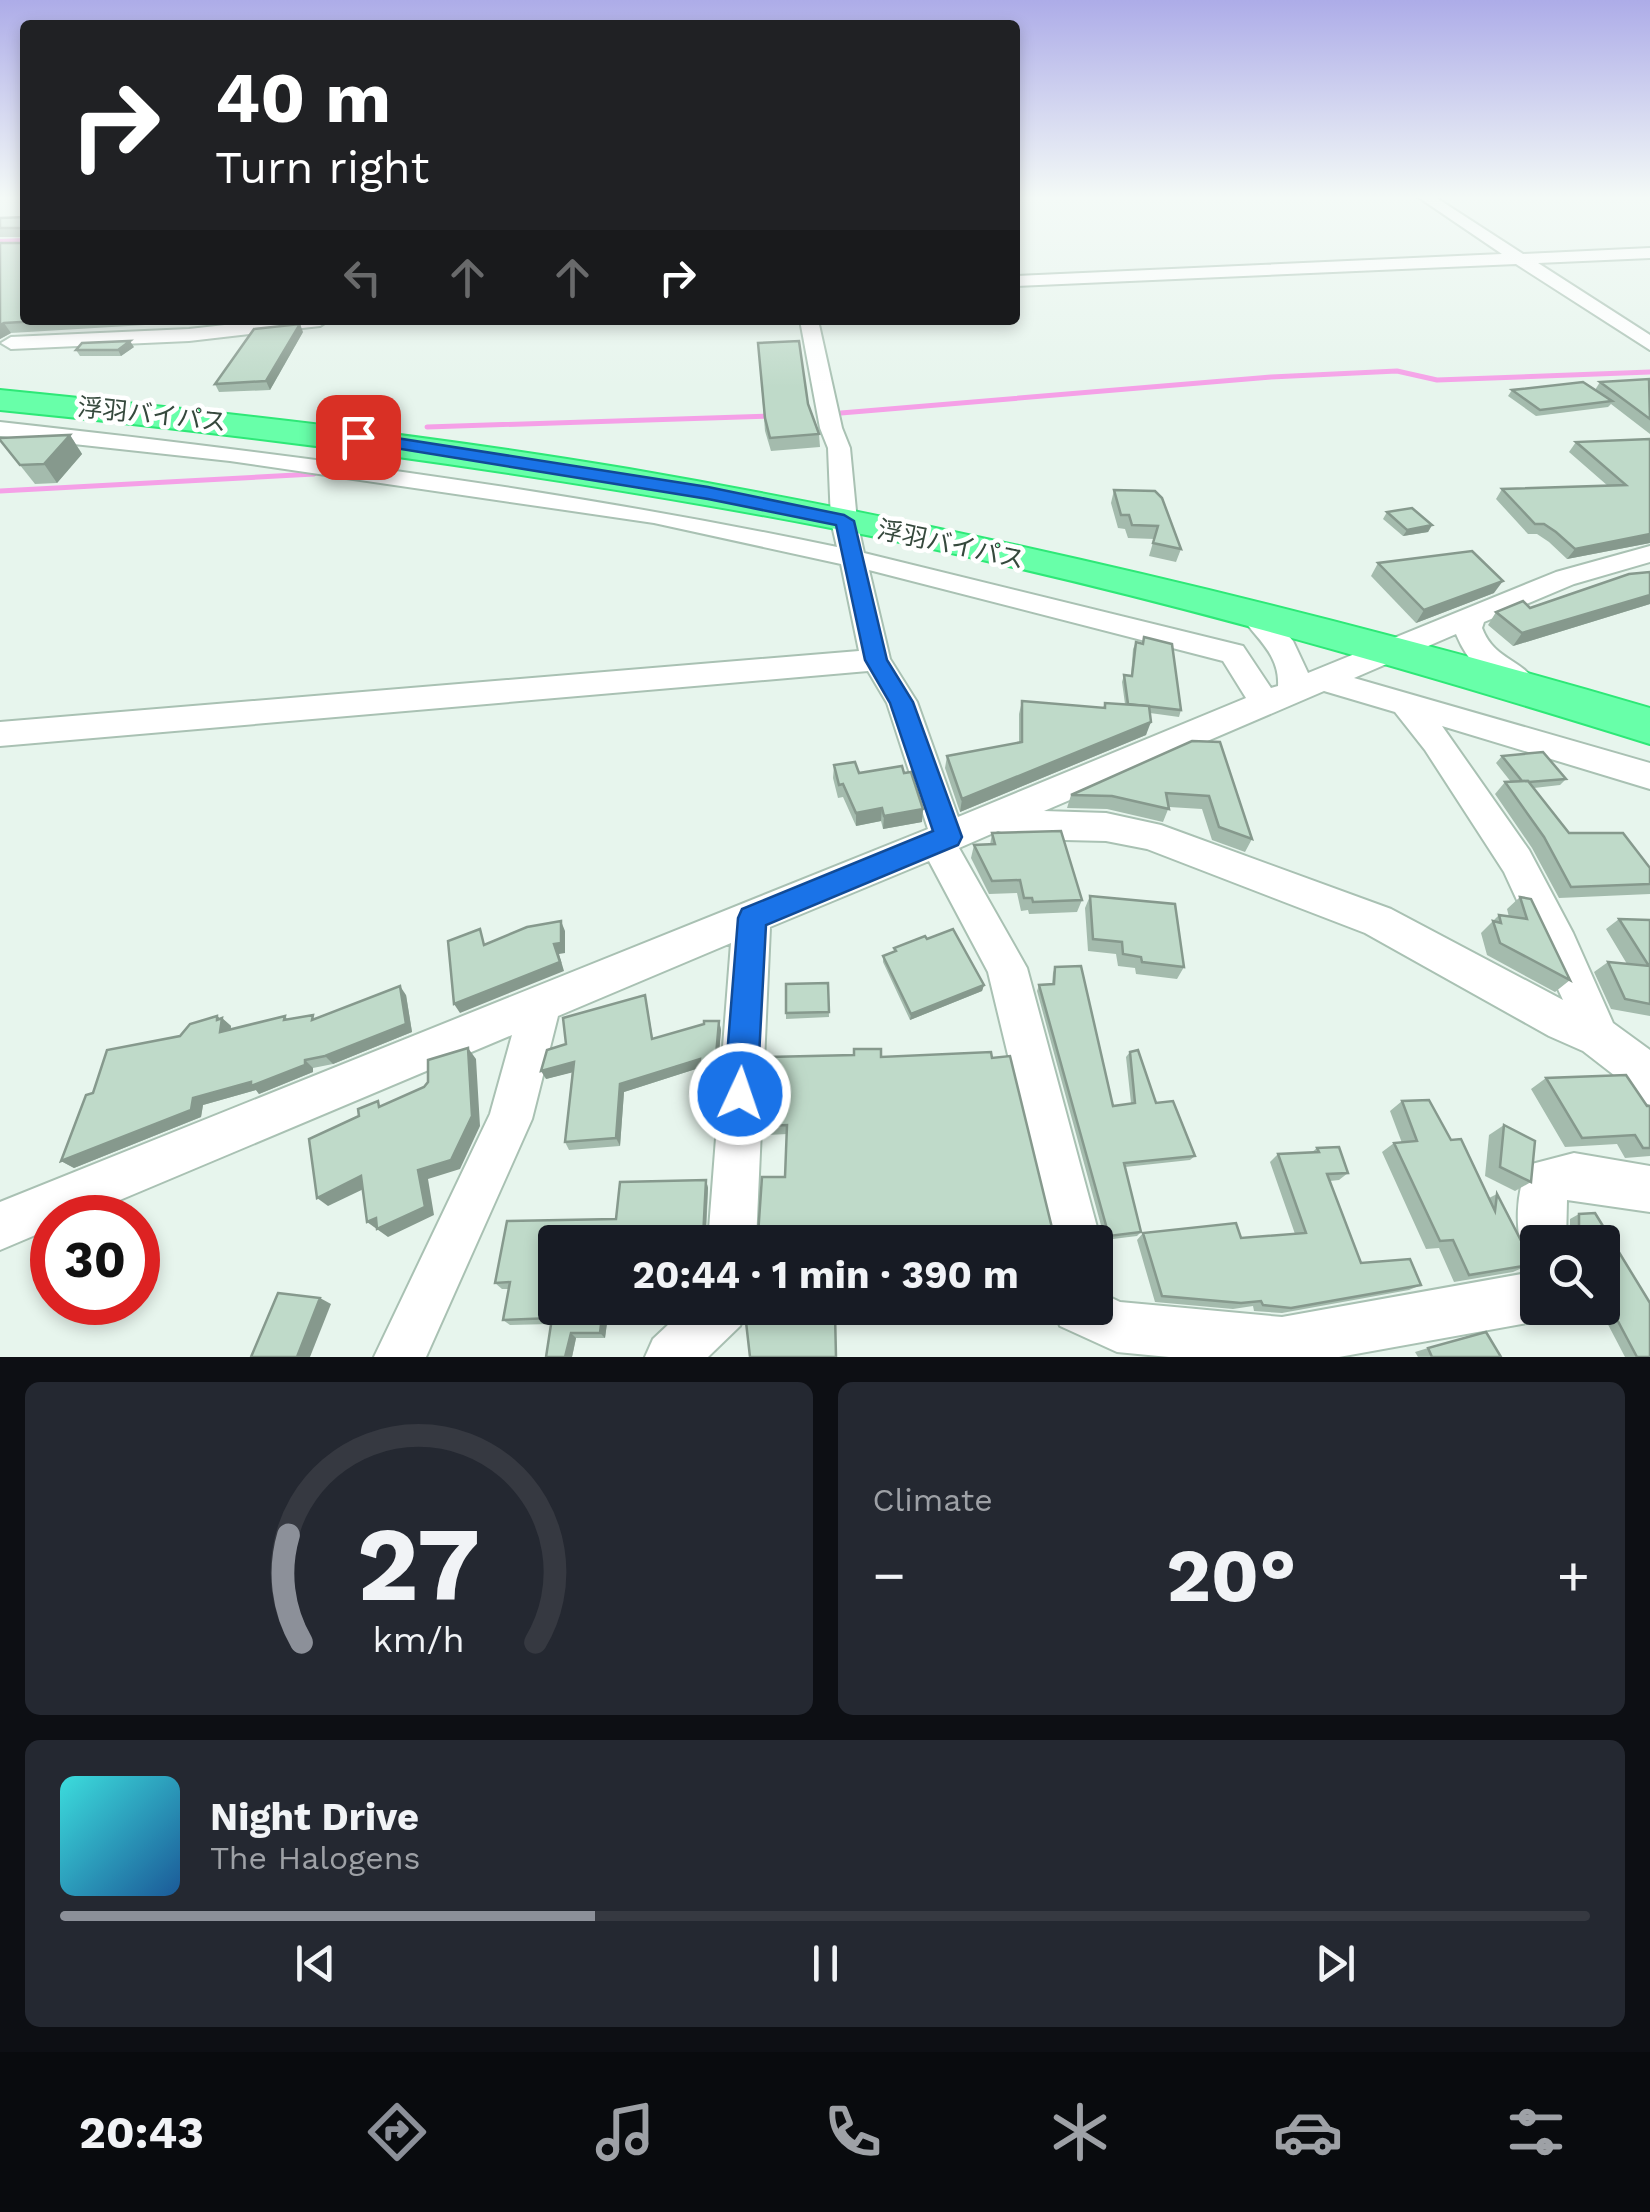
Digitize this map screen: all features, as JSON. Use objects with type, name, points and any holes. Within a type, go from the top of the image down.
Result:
[{"type":"highway","name":"浮羽バイパス","points":[[0,400],[320,432],[708,493],[848,540],[1252,612],[1533,689],[1650,726]]},
{"type":"street","points":[[1020,281],[1515,260]]},
{"type":"street","points":[[1523,260],[1650,344]]},
{"type":"street","points":[[6,344],[24,325]]},
{"type":"street","points":[[6,344],[265,325]]},
{"type":"street","points":[[810,325],[831,428],[839,448],[848,540],[876,660],[902,702],[942,839],[1007,968],[1073,1225]]},
{"type":"street","points":[[0,430],[230,454],[848,540],[1234,653],[1293,691],[1404,702],[1650,776]]},
{"type":"street","points":[[0,1226],[752,918],[1565,578],[1650,554]]},
{"type":"street","points":[[1252,612],[1290,656],[1296,674],[1293,691]]},
{"type":"street","points":[[1472,616],[1468,628],[1480,654],[1497,671],[1533,689]]},
{"type":"street","points":[[0,734],[876,660]]},
{"type":"street","points":[[1404,702],[1479,797],[1543,903],[1598,1037]]},
{"type":"street","points":[[996,816],[1024,825],[1106,827],[1149,835],[1378,922],[1562,1022],[1598,1037],[1638,1068],[1650,1084]]},
{"type":"street","points":[[733,1225],[752,918]]},
{"type":"street","points":[[400,1357],[510,1119],[541,1004]]},
{"type":"street","points":[[1543,1225],[1544,1181],[1574,1176],[1650,1189]]},
{"type":"street","points":[[1113,1325],[1282,1342],[1520,1299]]},
{"type":"street","points":[[672,1357],[705,1325]]},
{"type":"building","points":[[0,260],[20,260],[20,322],[0,325]]},
{"type":"building","points":[[299,325],[266,381],[215,384],[254,329]]},
{"type":"building","points":[[130,341],[118,350],[76,350],[82,343]]},
{"type":"building","points":[[799,341],[808,404],[819,434],[770,438],[758,343]]},
{"type":"building","points":[[1649,379],[1650,419],[1600,382]]},
{"type":"building","points":[[1583,382],[1612,401],[1540,410],[1512,390]]},
{"type":"building","points":[[70,435],[44,464],[20,465],[0,440],[0,438]]},
{"type":"building","points":[[1650,439],[1650,534],[1575,549],[1544,524],[1535,524],[1502,489],[1626,485],[1576,442]]},
{"type":"building","points":[[1114,490],[1155,491],[1162,498],[1181,549],[1153,543],[1158,526],[1132,525],[1129,515],[1121,515]]},
{"type":"building","points":[[1412,508],[1432,525],[1407,530],[1387,512]]},
{"type":"building","points":[[1472,551],[1503,581],[1424,610],[1378,563]]},
{"type":"building","points":[[1650,572],[1650,595],[1522,633],[1496,612],[1523,601],[1530,608],[1629,574]]},
{"type":"building","points":[[1144,637],[1172,644],[1181,710],[1128,704],[1124,675],[1132,676],[1136,642],[1143,644]]},
{"type":"building","points":[[1022,701],[1105,708],[1105,703],[1149,706],[1151,722],[962,799],[947,756],[1022,742]]},
{"type":"building","points":[[1192,741],[1220,742],[1252,839],[1219,827],[1209,796],[1166,793],[1169,809],[1112,796],[1071,795]]},
{"type":"building","points":[[1543,752],[1566,779],[1522,781],[1502,756]]},
{"type":"building","points":[[855,762],[859,773],[902,766],[904,773],[911,772],[923,809],[884,816],[882,808],[856,813],[843,784],[839,785],[834,765]]},
{"type":"building","points":[[1528,781],[1569,833],[1623,833],[1650,868],[1650,884],[1571,887],[1544,837],[1505,782]]},
{"type":"building","points":[[1061,831],[1082,900],[1033,902],[1032,898],[1024,898],[1020,880],[992,881],[974,845],[995,844],[992,833]]},
{"type":"building","points":[[1090,896],[1175,904],[1184,967],[1142,962],[1141,957],[1123,954],[1122,942],[1093,939]]},
{"type":"building","points":[[1520,897],[1531,899],[1570,980],[1500,943],[1493,921],[1501,923],[1499,915],[1527,919]]},
{"type":"building","points":[[1619,919],[1650,920],[1650,1004],[1625,999],[1608,962],[1649,966]]},
{"type":"building","points":[[561,921],[561,943],[554,944],[560,962],[454,1004],[448,941],[480,929],[484,945],[527,927]]},
{"type":"building","points":[[953,929],[984,985],[911,1014],[883,956],[925,936],[927,939]]},
{"type":"building","points":[[1081,966],[1113,1106],[1135,1103],[1130,1052],[1138,1050],[1156,1103],[1173,1101],[1195,1156],[1124,1163],[1141,1232],[1113,1236],[1113,1225],[1106,1225],[1039,985],[1054,984],[1055,967]]},
{"type":"building","points":[[828,983],[829,1012],[786,1013],[786,984]]},
{"type":"building","points":[[400,986],[406,1024],[305,1060],[305,1065],[251,1086],[251,1082],[193,1098],[191,1110],[61,1161],[86,1095],[93,1093],[107,1050],[180,1036],[190,1024],[217,1016],[217,1020],[222,1018],[220,1032],[285,1016],[284,1020],[313,1015],[312,1020]]},
{"type":"building","points":[[645,995],[652,1039],[704,1021],[719,1021],[715,1067],[699,1067],[700,1059],[620,1084],[616,1138],[565,1142],[574,1062],[541,1071],[547,1050],[566,1044],[563,1018]]},
{"type":"building","points":[[468,1048],[472,1116],[451,1160],[418,1170],[425,1207],[377,1229],[376,1218],[367,1222],[361,1176],[317,1198],[309,1139],[359,1116],[358,1109],[378,1101],[379,1107],[424,1087],[428,1082],[428,1060]]},
{"type":"building","points":[[854,1049],[881,1049],[881,1057],[991,1052],[992,1058],[1010,1056],[1051,1225],[759,1225],[762,1177],[785,1177],[787,1125],[767,1126],[768,1057],[854,1055]]},
{"type":"building","points":[[1626,1075],[1650,1106],[1650,1148],[1643,1148],[1635,1135],[1582,1138],[1546,1078]]},
{"type":"building","points":[[1429,1100],[1451,1140],[1461,1139],[1495,1211],[1497,1194],[1520,1239],[1520,1266],[1469,1275],[1453,1240],[1440,1241],[1394,1143],[1417,1141],[1402,1101]]},
{"type":"building","points":[[1504,1125],[1535,1141],[1531,1182],[1500,1167]]},
{"type":"building","points":[[1339,1147],[1348,1173],[1327,1174],[1361,1263],[1410,1259],[1421,1285],[1291,1308],[1263,1305],[1261,1301],[1241,1303],[1162,1296],[1143,1233],[1236,1223],[1241,1238],[1306,1233],[1278,1154]]},
{"type":"building","points":[[706,1180],[704,1225],[538,1225],[538,1319],[503,1320],[510,1282],[495,1283],[507,1221],[616,1219],[620,1182]]},
{"type":"building","points":[[1595,1213],[1602,1225],[1579,1225],[1579,1214]]},
{"type":"building","points":[[1620,1254],[1650,1303],[1650,1357],[1637,1357],[1620,1325]]},
{"type":"building","points":[[278,1293],[320,1298],[297,1357],[251,1357]]},
{"type":"building","points":[[551,1325],[601,1325],[600,1333],[571,1333],[565,1357],[546,1357]]},
{"type":"building","points":[[746,1325],[835,1325],[836,1357],[750,1357]]},
{"type":"building","points":[[1486,1332],[1501,1357],[1432,1357],[1428,1348]]},
{"type":"waterway","points":[[841,413],[1271,377],[1397,371],[1437,380],[1650,372]]},
{"type":"waterway","points":[[427,427],[773,416]]},
{"type":"waterway","points":[[0,491],[314,474]]},
{"type":"route","points":[[358,437],[708,493],[844,521],[876,660],[902,702],[948,837],[752,918],[740,1094]]}]
